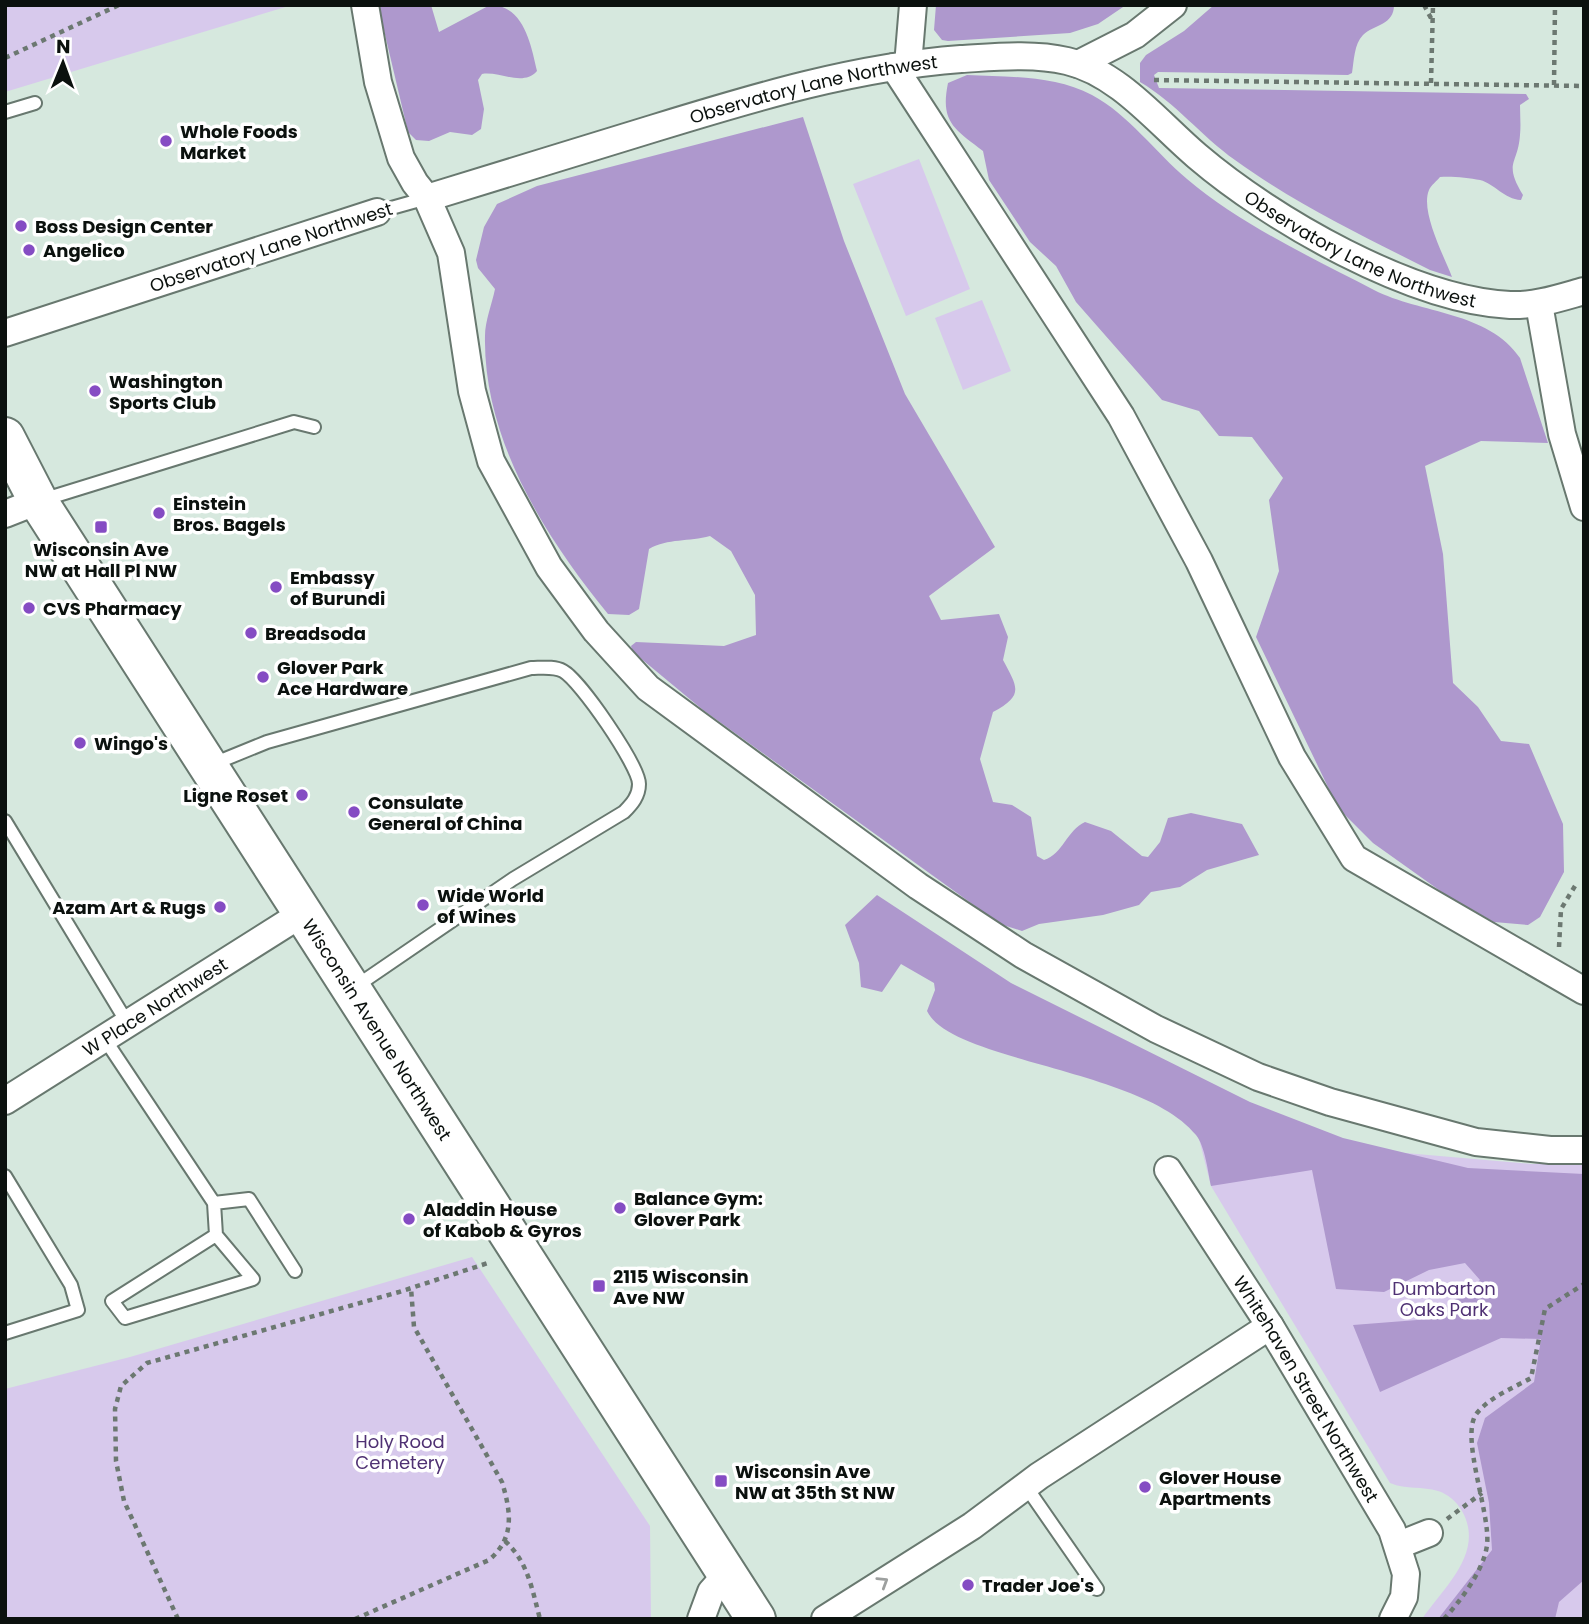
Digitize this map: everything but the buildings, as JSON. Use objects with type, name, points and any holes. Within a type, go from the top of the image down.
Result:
[{"type":"main road","name":"Wisconsin Avenue Northwest","points":[[5,438],[22,508],[209,765],[756,1619]]},
{"type":"street","points":[[365,5],[378,82],[401,158],[427,198],[451,253],[471,391],[491,461],[549,567],[596,631],[648,688],[918,886],[1023,955],[1156,1029],[1258,1077],[1330,1102],[1476,1142],[1550,1150],[1584,1150]]},
{"type":"street","points":[[913,5],[901,66],[1121,416],[1199,561],[1292,757],[1354,858],[1584,991]]},
{"type":"street","points":[[1078,64],[1135,36],[1173,5]]},
{"type":"street","name":"Observatory Lane Northwest","points":[[427,198],[751,98],[857,72],[992,57],[1044,57],[1078,64],[1106,80],[1136,101],[1216,171],[1264,206],[1313,235],[1395,275],[1486,303],[1539,304],[1584,291]]},
{"type":"street","name":"Observatory Lane Northwest","points":[[5,333],[377,212]]},
{"type":"street","points":[[1539,304],[1562,434],[1584,507]]},
{"type":"street","name":"W Place Northwest","points":[[5,1101],[303,913]]},
{"type":"street","name":"Whitehaven Street Northwest","points":[[1168,1170],[1270,1326],[1399,1545],[1406,1586],[1394,1619]]},
{"type":"street","points":[[825,1619],[1270,1326]]},
{"type":"street","points":[[1399,1545],[1429,1533]]},
{"type":"street","points":[[701,1619],[712,1592],[727,1574]]},
{"type":"lane","points":[[5,112],[35,103]]},
{"type":"lane","name":"Observatory Lane Northwest","points":[[377,212],[427,198]]},
{"type":"lane","points":[[22,508],[294,422],[314,426]]},
{"type":"lane","points":[[209,765],[267,742],[531,668],[564,671],[577,682],[633,764],[639,783],[637,795],[624,811],[513,879],[351,989]]},
{"type":"lane","points":[[5,821],[128,1024]]},
{"type":"lane","points":[[104,1038],[214,1203],[216,1235],[253,1279],[125,1318],[112,1301],[216,1235]]},
{"type":"lane","points":[[5,1177],[71,1285],[78,1310],[5,1333]]},
{"type":"lane","points":[[214,1203],[249,1199],[295,1271]]},
{"type":"lane","points":[[1033,1482],[1097,1590]]},
{"type":"path","points":[[5,58],[119,5]]},
{"type":"path","points":[[1424,5],[1433,21]]},
{"type":"path","points":[[1431,83],[1433,5]]},
{"type":"path","points":[[1553,85],[1555,5]]},
{"type":"path","points":[[1106,80],[1584,86]]},
{"type":"path","points":[[1547,970],[1560,945],[1561,909],[1575,886]]},
{"type":"path","points":[[178,1619],[124,1501],[116,1461],[115,1409],[121,1386],[147,1363],[411,1288],[488,1263]]},
{"type":"path","points":[[1444,1619],[1477,1572],[1487,1545],[1482,1493],[1471,1434],[1475,1414],[1494,1399],[1531,1378],[1545,1309],[1584,1284]]},
{"type":"path","points":[[355,1619],[489,1560],[505,1541],[510,1509],[502,1482],[414,1327],[411,1288]]},
{"type":"path","points":[[1429,1533],[1482,1493]]},
{"type":"path","points":[[505,1541],[517,1552],[527,1569],[540,1619]]},
{"type":"green space","points":[[5,5],[292,5],[5,92]]},
{"type":"green space","points":[[919,159],[970,289],[906,316],[853,184]]},
{"type":"green space","points":[[982,300],[1011,371],[963,390],[935,318]]},
{"type":"green space","name":"Dumbarton Oaks Park","points":[[1198,1135],[1532,1164],[1584,1162],[1584,1619],[1422,1619],[1451,1581],[1466,1554],[1468,1526],[1462,1511],[1458,1504],[1442,1492],[1390,1483],[1211,1186]]},
{"type":"green space","name":"Holy Rood Cemetery","points":[[472,1257],[650,1526],[651,1619],[5,1619],[5,1389],[130,1357]]},
{"type":"shaded area","points":[[378,5],[431,5],[439,32],[490,5],[502,7],[511,12],[524,28],[537,71],[525,78],[482,74],[478,80],[484,109],[481,129],[472,135],[450,132],[429,141],[416,140],[408,132]]},
{"type":"shaded area","points":[[936,5],[1126,5],[1098,24],[1070,33],[948,41],[942,40],[934,30]]},
{"type":"shaded area","points":[[1214,5],[1394,5],[1391,17],[1360,39],[1352,73],[1348,75],[1158,72],[1154,75],[1159,88],[1526,94],[1529,99],[1520,105],[1519,145],[1513,164],[1514,176],[1523,195],[1521,200],[1510,197],[1480,180],[1440,177],[1429,190],[1428,210],[1434,233],[1452,277],[1430,270],[1355,232],[1258,176],[1223,151],[1153,90],[1140,82],[1140,63],[1146,55],[1184,31]]},
{"type":"shaded area","points":[[967,75],[1047,80],[1092,95],[1130,123],[1187,179],[1253,226],[1392,298],[1472,322],[1506,343],[1520,358],[1548,443],[1481,441],[1425,466],[1443,554],[1453,683],[1478,707],[1501,741],[1529,744],[1563,824],[1564,872],[1540,917],[1528,925],[1494,922],[1446,895],[1373,843],[1338,808],[1256,637],[1279,571],[1269,500],[1283,478],[1252,437],[1219,436],[1199,411],[1162,400],[1076,302],[1056,266],[1030,242],[989,180],[983,151],[957,130],[948,116],[948,83]]},
{"type":"shaded area","points":[[803,117],[844,241],[905,394],[995,547],[929,596],[941,620],[999,614],[1008,637],[1003,660],[1015,684],[1014,695],[1010,701],[993,712],[980,759],[993,802],[1012,805],[1031,817],[1037,856],[1044,860],[1056,853],[1074,830],[1085,822],[1111,831],[1142,856],[1148,857],[1160,842],[1168,818],[1191,813],[1242,824],[1259,855],[1207,870],[1180,887],[1151,892],[1139,905],[1103,915],[1039,924],[1022,931],[1000,924],[703,710],[633,652],[631,646],[636,642],[724,646],[756,635],[755,595],[731,551],[710,536],[664,543],[649,549],[639,609],[629,615],[608,614],[562,553],[522,485],[506,449],[495,412],[487,374],[485,330],[495,289],[478,268],[476,260],[484,227],[497,204],[537,186]]},
{"type":"shaded area","name":"Dumbarton Oaks Park","points":[[877,895],[1011,983],[1250,1102],[1343,1138],[1468,1168],[1584,1174],[1584,1580],[1559,1602],[1555,1619],[1438,1619],[1492,1550],[1489,1503],[1477,1443],[1485,1418],[1534,1382],[1541,1339],[1501,1338],[1380,1392],[1353,1325],[1430,1319],[1480,1280],[1465,1263],[1429,1270],[1384,1292],[1336,1289],[1312,1170],[1211,1186],[1199,1140],[1170,1113],[1135,1095],[972,1043],[943,1028],[927,1011],[935,990],[934,983],[901,964],[882,992],[861,987],[859,963],[845,925]]},
{"type":"place","name":"Whole Foods Market","points":[[166,141]]},
{"type":"place","name":"Boss Design Center","points":[[21,226]]},
{"type":"place","name":"Angelico","points":[[29,250]]},
{"type":"place","name":"Washington Sports Club","points":[[95,391]]},
{"type":"place","name":"Einstein Bros. Bagels","points":[[159,513]]},
{"type":"place","name":"Wisconsin Ave NW at Hall Pl NW","points":[[101,527]]},
{"type":"place","name":"Embassy of Burundi","points":[[276,587]]},
{"type":"place","name":"CVS Pharmacy","points":[[29,608]]},
{"type":"place","name":"Breadsoda","points":[[251,633]]},
{"type":"place","name":"Glover Park Ace Hardware","points":[[263,677]]},
{"type":"place","name":"Wingo's","points":[[80,743]]},
{"type":"place","name":"Ligne Roset","points":[[302,795]]},
{"type":"place","name":"Consulate General of China","points":[[354,812]]},
{"type":"place","name":"Wide World of Wines","points":[[423,905]]},
{"type":"place","name":"Azam Art & Rugs","points":[[220,907]]},
{"type":"place","name":"Balance Gym: Glover Park","points":[[620,1208]]},
{"type":"place","name":"Aladdin House of Kabob & Gyros","points":[[409,1219]]},
{"type":"place","name":"2115 Wisconsin Ave NW","points":[[599,1286]]},
{"type":"place","name":"Wisconsin Ave NW at 35th St NW","points":[[721,1481]]},
{"type":"place","name":"Glover House Apartments","points":[[1145,1487]]},
{"type":"place","name":"Trader Joe's","points":[[968,1585]]}]
